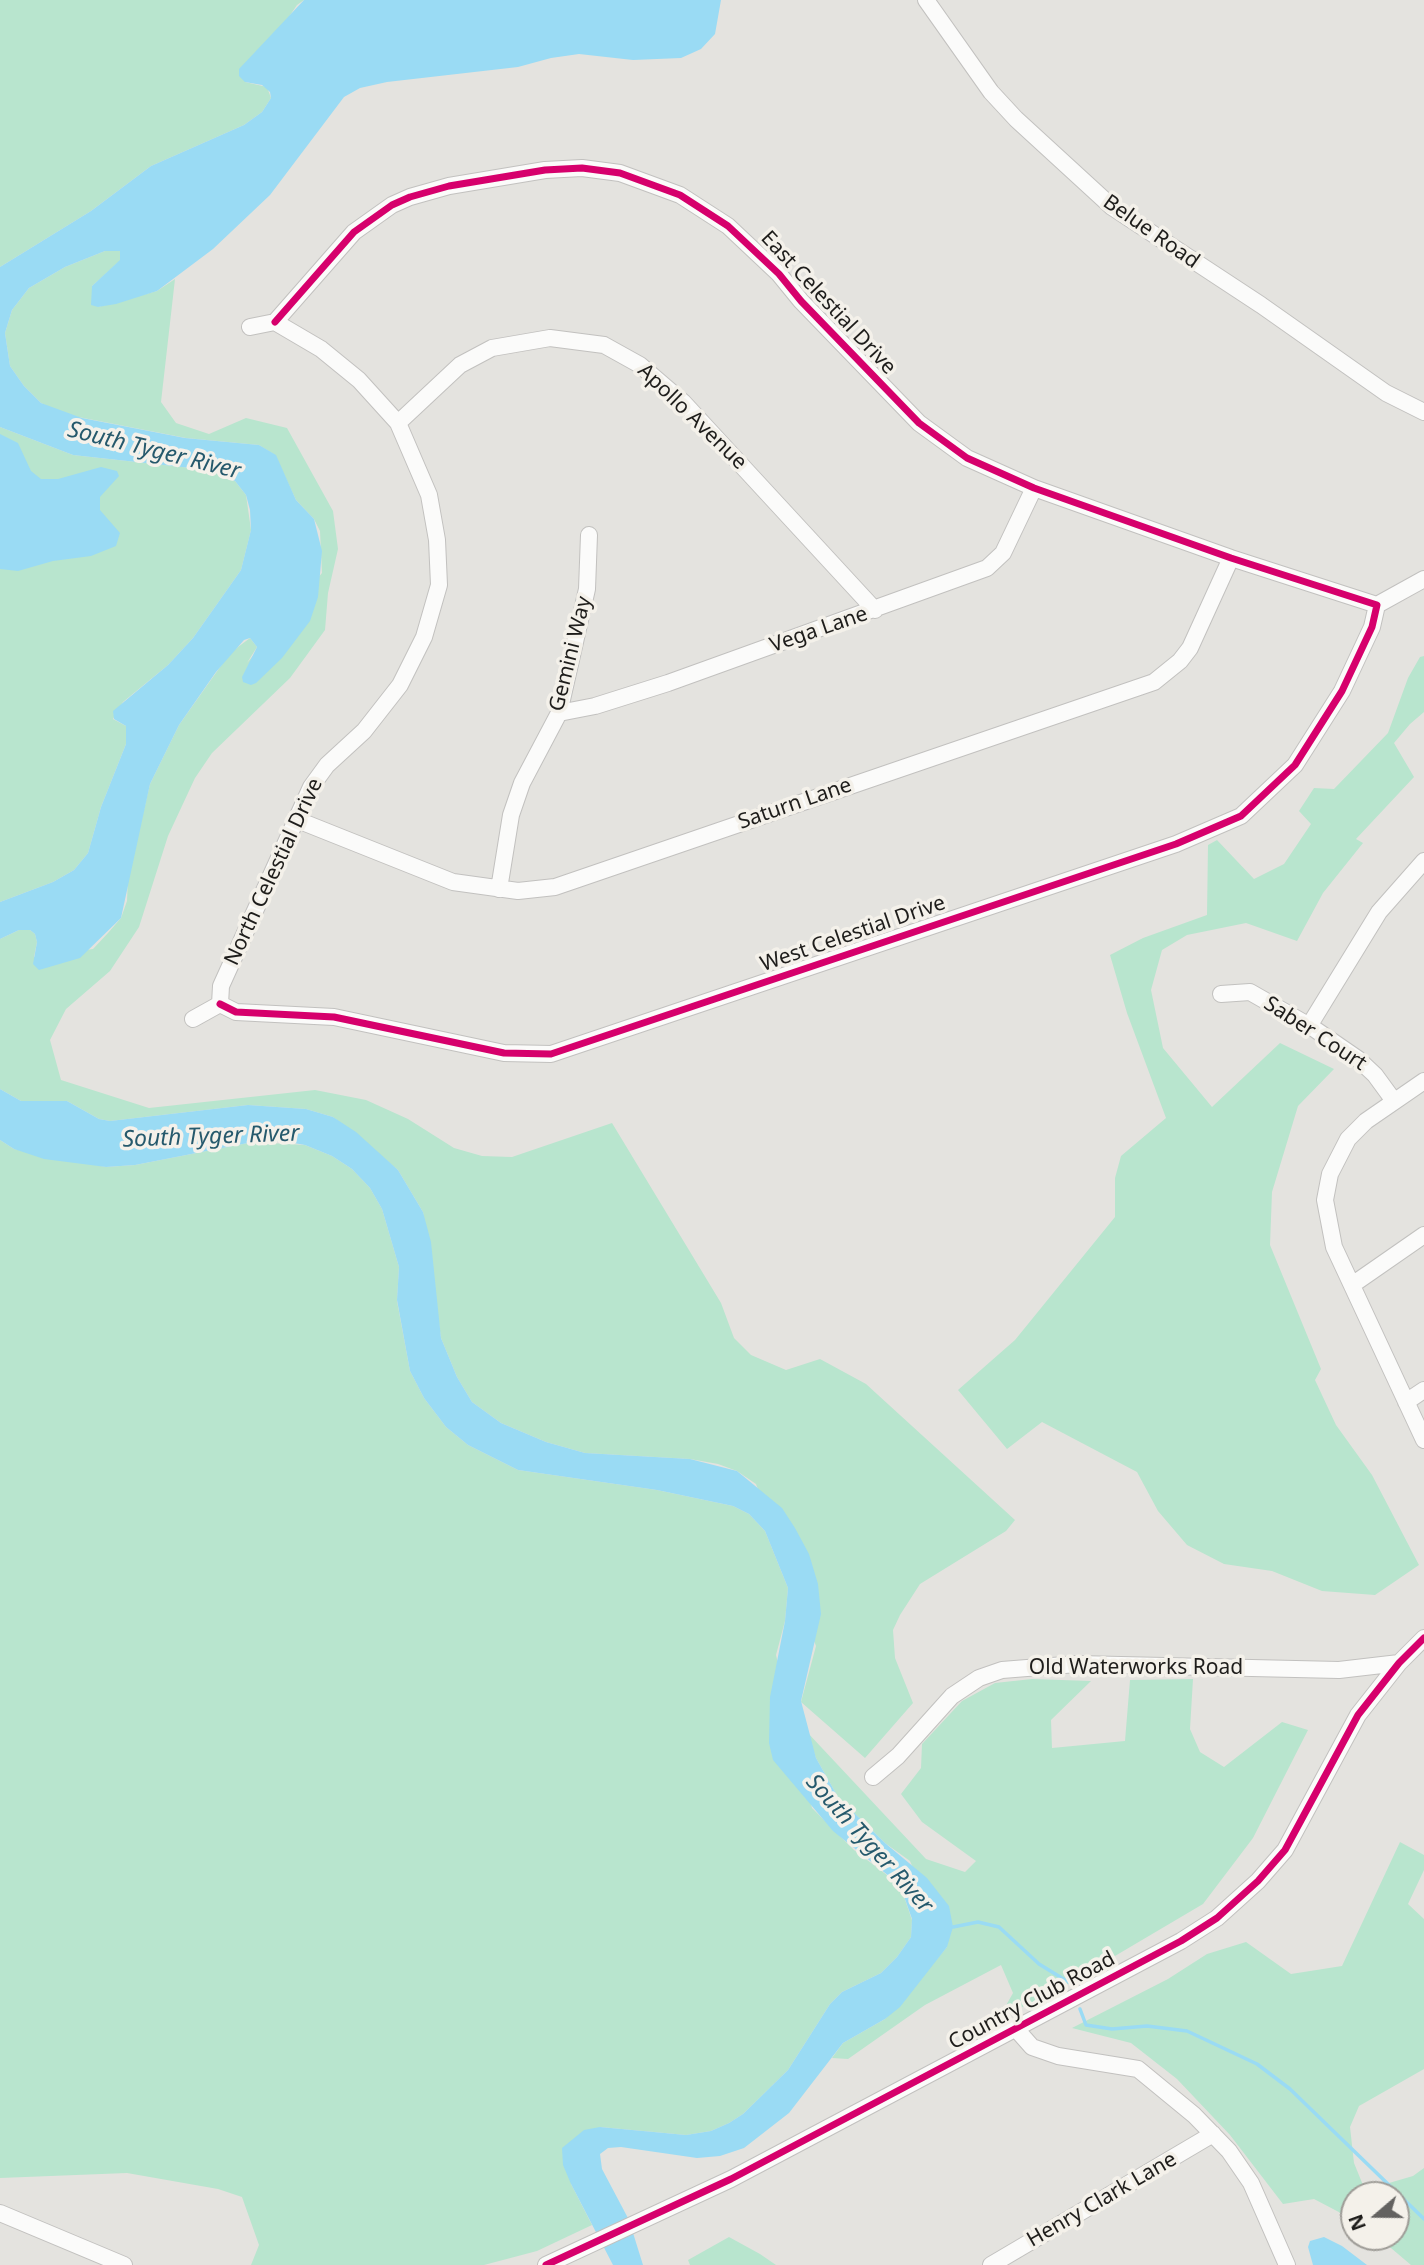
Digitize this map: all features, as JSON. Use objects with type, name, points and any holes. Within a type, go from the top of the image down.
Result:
[{"type":"street","name":"Belue Road","points":[[926,0],[991,92],[1102,199],[1386,393],[1424,412]]},
{"type":"street","name":"East Celestial Drive","points":[[275,322],[354,232],[392,205],[410,197],[449,186],[545,170],[582,168],[620,173],[680,195],[728,226],[779,274],[801,301],[919,423],[967,458],[1034,488],[1231,558],[1377,605]]},
{"type":"street","points":[[250,327],[275,322]]},
{"type":"street","name":"North Celestial Drive","points":[[220,1004],[221,986],[295,819],[318,776],[364,731],[400,685],[424,637],[435,603],[439,562],[434,517],[415,458],[398,423],[373,394],[333,358],[275,322]]},
{"type":"street","name":"Apollo Avenue","points":[[398,423],[460,365],[492,348],[550,338],[604,345],[640,365],[683,402],[875,610]]},
{"type":"street","name":"Vega Lane","points":[[559,713],[607,702],[952,583],[996,562],[1003,553],[1034,488]]},
{"type":"street","name":"Gemini Way","points":[[499,889],[511,815],[522,783],[559,713],[587,589],[589,535]]},
{"type":"street","name":"Saturn Lane","points":[[295,819],[353,840],[431,874],[518,891],[555,887],[1153,682],[1180,662],[1190,648],[1231,558]]},
{"type":"street","points":[[1377,605],[1424,579]]},
{"type":"street","points":[[1405,590],[1424,592]]},
{"type":"street","name":"West Celestial Drive","points":[[220,1004],[242,1012],[334,1017],[504,1053],[551,1054],[1177,844],[1241,816],[1295,765],[1321,727],[1356,663],[1372,627],[1377,605]]},
{"type":"street","points":[[1309,1026],[1379,912],[1424,861]]},
{"type":"street","name":"Saber Court","points":[[1222,994],[1250,992],[1309,1026],[1358,1059],[1375,1075],[1394,1101]]},
{"type":"street","points":[[193,1018],[220,1004]]},
{"type":"street","points":[[1424,1081],[1394,1101],[1348,1139],[1334,1162],[1326,1188],[1327,1226],[1424,1440]]},
{"type":"street","points":[[1352,1285],[1424,1235]]},
{"type":"street","points":[[1406,1402],[1424,1390]]},
{"type":"street","name":"Country Club Road","points":[[546,2265],[653,2217],[1017,2030],[1181,1941],[1217,1918],[1258,1881],[1285,1850],[1358,1715],[1399,1663],[1424,1638]]},
{"type":"street","name":"Old Waterworks Road","points":[[873,1777],[898,1756],[952,1696],[979,1678],[1002,1670],[1077,1664],[1339,1670],[1399,1663]]},
{"type":"street","points":[[1017,2030],[1032,2047],[1058,2056],[1138,2069],[1213,2134],[1239,2164],[1263,2202],[1287,2265]]},
{"type":"street","name":"Henry Clark Lane","points":[[991,2265],[1213,2134]]},
{"type":"street","points":[[0,2213],[124,2265]]},
{"type":"green space","points":[[0,0],[304,0],[297,5],[245,82],[267,87],[271,98],[262,112],[244,125],[151,166],[91,211],[0,267]]},
{"type":"green space","points":[[105,251],[121,251],[120,261],[92,286],[98,307],[157,291],[175,279],[161,402],[176,423],[209,434],[246,418],[287,428],[333,511],[338,549],[328,593],[325,630],[290,678],[212,753],[195,778],[168,836],[139,927],[110,971],[66,1009],[50,1040],[61,1080],[149,1108],[315,1090],[366,1100],[408,1119],[454,1148],[482,1156],[512,1157],[612,1123],[721,1303],[734,1338],[751,1355],[786,1370],[820,1359],[866,1384],[1015,1520],[1006,1531],[920,1584],[900,1615],[893,1630],[895,1658],[913,1703],[865,1758],[801,1702],[816,1646],[756,1484],[737,1471],[718,1464],[690,1459],[585,1453],[546,1442],[501,1423],[472,1402],[457,1377],[441,1338],[423,1212],[398,1170],[333,1117],[306,1109],[248,1105],[110,1121],[99,1119],[67,1101],[21,1101],[0,1089],[0,939],[19,930],[30,930],[35,934],[37,942],[34,957],[93,949],[108,933],[121,918],[127,901],[128,877],[150,784],[179,725],[230,653],[250,638],[257,647],[247,663],[322,573],[320,531],[314,519],[296,500],[275,455],[259,445],[186,438],[63,414],[41,403],[24,386],[10,366],[5,333],[12,310],[29,288],[65,267]]},
{"type":"green space","points":[[0,427],[73,455],[209,470],[235,481],[246,495],[251,530],[241,570],[193,638],[168,665],[123,702],[113,719],[126,726],[126,744],[101,807],[88,853],[74,870],[53,882],[0,902]]},
{"type":"green space","points":[[1424,656],[1424,712],[1394,743],[1414,777],[1356,839],[1363,843],[1323,893],[1297,941],[1246,923],[1187,935],[1162,950],[1151,990],[1163,1048],[1212,1107],[1280,1043],[1334,1069],[1298,1106],[1272,1192],[1270,1245],[1321,1369],[1315,1380],[1336,1425],[1372,1475],[1419,1565],[1375,1595],[1322,1591],[1272,1571],[1224,1564],[1187,1545],[1158,1511],[1137,1472],[1042,1422],[1007,1449],[958,1390],[1015,1340],[1115,1217],[1115,1178],[1121,1156],[1166,1118],[1127,1013],[1110,955],[1143,938],[1207,915],[1208,845],[1217,840],[1254,879],[1284,864],[1311,824],[1299,811],[1314,788],[1334,789],[1388,733],[1408,678],[1420,657]]},
{"type":"green space","points":[[0,1140],[14,1149],[106,1167],[135,1165],[253,1142],[305,1145],[332,1156],[352,1169],[370,1188],[382,1209],[399,1267],[397,1301],[410,1371],[424,1398],[446,1427],[468,1445],[518,1470],[657,1490],[733,1506],[749,1514],[765,1531],[788,1588],[785,1621],[776,1655],[812,1808],[854,1850],[900,1885],[912,1920],[911,1937],[881,1973],[842,1992],[830,2004],[788,2070],[743,2114],[729,2123],[711,2131],[686,2135],[600,2127],[571,2184],[592,2225],[537,2251],[484,2265],[251,2265],[259,2245],[242,2197],[218,2189],[127,2173],[0,2178]]},
{"type":"green space","points":[[1032,1679],[1091,1681],[1051,1720],[1052,1748],[1125,1741],[1130,1680],[1193,1679],[1190,1729],[1200,1752],[1224,1767],[1282,1722],[1308,1730],[1253,1838],[1203,1904],[1054,1992],[999,2018],[1013,1993],[1001,1965],[925,2005],[848,2059],[832,2058],[843,2043],[885,2019],[947,1947],[910,1861],[885,1843],[838,1797],[816,1758],[807,1732],[926,1859],[965,1872],[976,1861],[922,1822],[901,1794],[921,1768],[922,1744],[962,1701],[995,1683]]},
{"type":"green space","points":[[1400,1842],[1424,1855],[1424,1870],[1408,1904],[1424,1919],[1424,2069],[1359,2106],[1350,2127],[1354,2163],[1361,2181],[1340,2181],[1340,2213],[1314,2199],[1283,2204],[1230,2135],[1177,2079],[1131,2043],[1072,2028],[1168,1979],[1207,1954],[1246,1942],[1291,1974],[1342,1966]]},
{"type":"green space","points":[[1424,2168],[1424,2265],[1411,2265],[1394,2251],[1410,2251],[1410,2181],[1396,2181],[1413,2176]]},
{"type":"green space","points":[[729,2237],[776,2265],[690,2265],[688,2260]]},
{"type":"water","name":"South Tyger River","points":[[304,0],[721,0],[715,34],[701,49],[681,58],[633,60],[579,54],[518,67],[387,82],[360,88],[344,97],[270,195],[213,249],[157,291],[116,304],[98,307],[91,305],[92,286],[120,260],[120,251],[105,251],[65,267],[29,288],[12,310],[5,333],[10,366],[24,386],[41,403],[82,418],[185,438],[259,445],[276,455],[296,500],[314,519],[322,551],[318,597],[310,621],[282,658],[256,683],[251,685],[243,682],[242,677],[257,647],[250,638],[244,640],[216,672],[179,725],[150,784],[121,918],[80,958],[39,970],[33,964],[37,942],[35,934],[30,930],[19,930],[0,939],[0,902],[53,882],[74,870],[88,853],[101,807],[126,744],[126,726],[114,719],[113,711],[168,665],[193,638],[241,570],[251,530],[250,510],[246,495],[235,481],[209,470],[73,455],[0,427],[0,267],[91,211],[151,166],[244,125],[262,112],[271,98],[270,92],[262,85],[245,82],[239,76],[239,69]]},
{"type":"water","points":[[0,434],[18,443],[31,471],[41,479],[58,479],[101,467],[117,471],[119,476],[100,497],[100,510],[120,533],[116,546],[91,556],[53,561],[18,571],[0,569]]},
{"type":"water","name":"South Tyger River","points":[[0,1089],[21,1101],[67,1101],[99,1119],[110,1121],[248,1105],[306,1109],[333,1117],[356,1132],[398,1170],[423,1212],[431,1242],[441,1338],[457,1377],[472,1402],[501,1423],[546,1442],[585,1453],[690,1459],[737,1471],[782,1508],[795,1528],[809,1554],[818,1584],[821,1614],[801,1701],[816,1758],[838,1797],[885,1843],[927,1878],[949,1906],[953,1927],[947,1947],[900,2007],[885,2019],[843,2043],[789,2113],[744,2148],[720,2156],[697,2158],[621,2147],[608,2148],[600,2154],[602,2169],[629,2220],[643,2265],[613,2265],[571,2184],[563,2165],[562,2148],[584,2130],[600,2127],[686,2135],[711,2131],[729,2123],[743,2114],[788,2070],[830,2004],[842,1992],[881,1973],[911,1937],[912,1919],[900,1885],[833,1831],[773,1760],[769,1743],[770,1697],[785,1621],[788,1588],[765,1531],[749,1514],[733,1506],[657,1490],[518,1470],[468,1445],[446,1427],[424,1398],[410,1371],[397,1300],[399,1267],[382,1209],[370,1188],[352,1169],[332,1156],[305,1145],[282,1141],[253,1142],[135,1165],[106,1167],[44,1159],[14,1149],[0,1140]]},
{"type":"water","points":[[1324,2237],[1340,2245],[1340,2251],[1349,2251],[1367,2265],[1313,2265],[1308,2247],[1310,2241]]},
{"type":"waterway","points":[[953,1927],[978,1922],[999,1927],[1039,1964],[1070,1983]]},
{"type":"waterway","points":[[1080,2009],[1086,2025],[1112,2029],[1147,2026],[1187,2031],[1257,2064],[1290,2089],[1424,2219]]},
{"type":"cycle path","points":[[220,1004],[236,1012],[334,1017],[504,1053],[551,1054],[1176,844],[1241,816],[1295,765],[1342,691],[1372,627],[1377,605],[1231,558],[1034,488],[967,458],[919,423],[801,301],[779,274],[728,226],[680,195],[620,173],[582,168],[545,170],[449,186],[410,197],[392,205],[354,232],[275,322]]},
{"type":"cycle path","points":[[546,2265],[731,2179],[1181,1941],[1217,1918],[1258,1881],[1285,1850],[1358,1715],[1399,1663],[1424,1638]]}]
